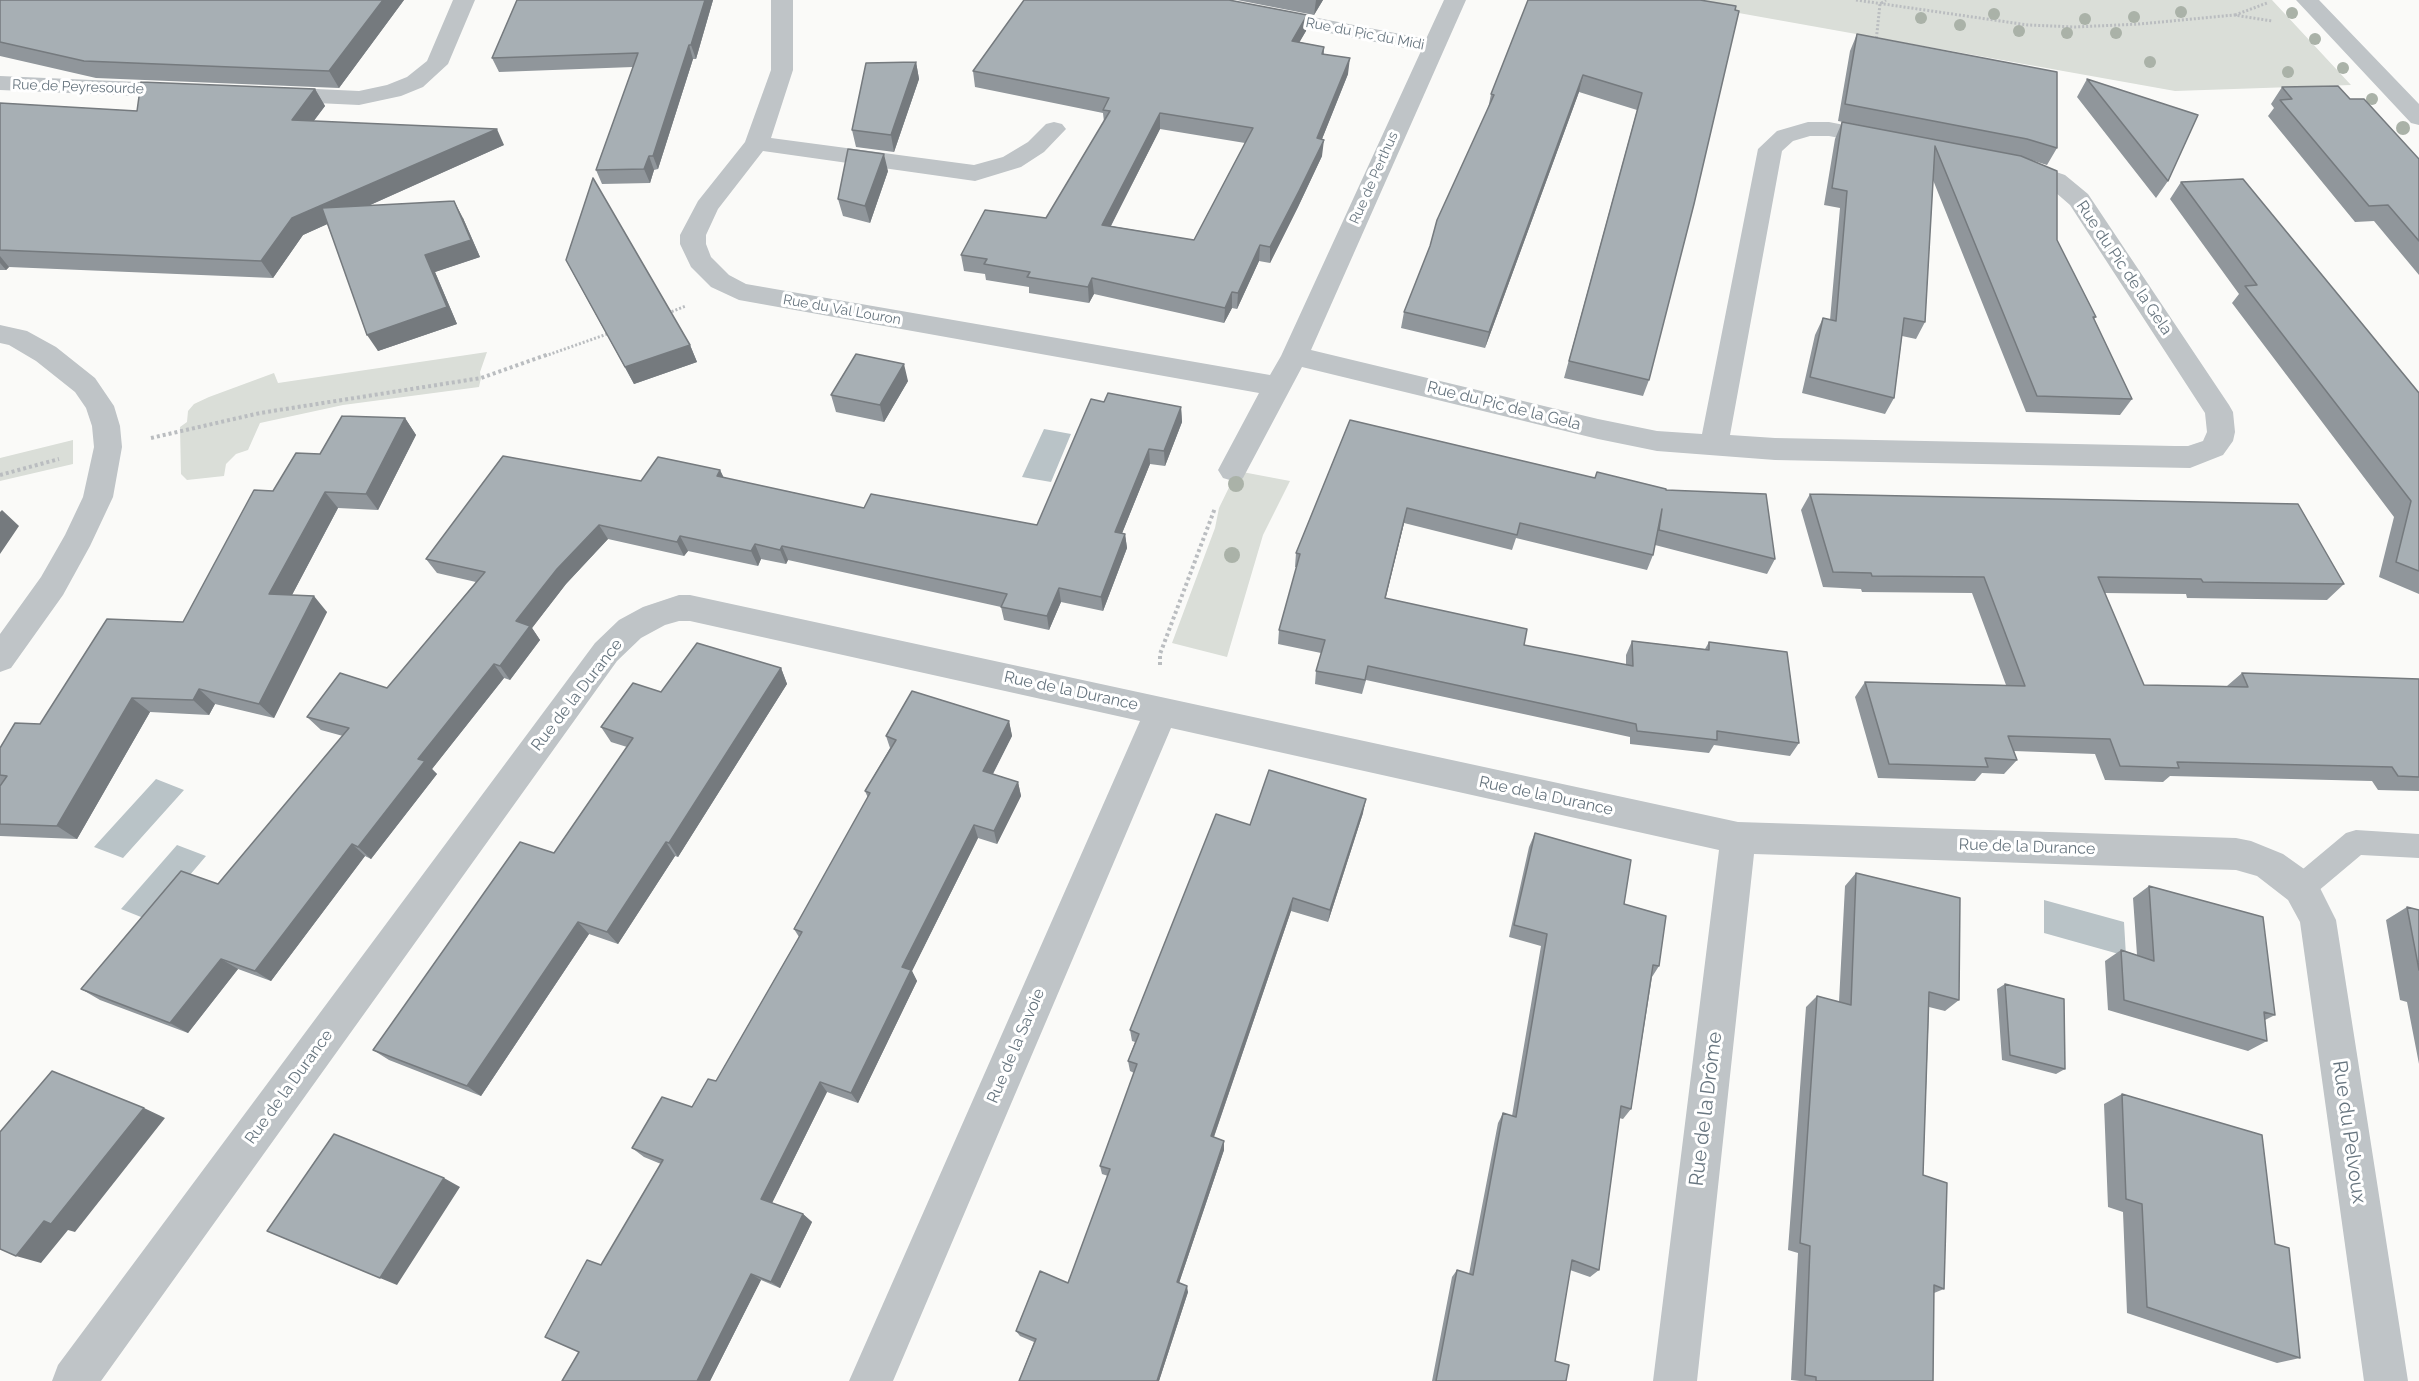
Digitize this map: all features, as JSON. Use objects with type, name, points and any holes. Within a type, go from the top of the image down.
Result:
[{"type":"street","points":[[251,94],[359,98],[383,94],[405,86],[424,77],[437,64],[464,0]]},
{"type":"street","name":"Rue du Val Louron","points":[[782,0],[782,70],[756,143],[707,207],[693,235],[695,252],[706,269],[728,286],[754,294],[1277,386]]},
{"type":"street","name":"Rue du Pic du Midi","points":[[1192,0],[1432,47]]},
{"type":"street","name":"Rue de Perthus","points":[[1296,356],[1432,47],[1455,0]]},
{"type":"street","points":[[2307,0],[2419,118]]},
{"type":"street","name":"Rue de Peyresourde","points":[[0,83],[204,92]]},
{"type":"street","points":[[2392,89],[2419,88]]},
{"type":"street","points":[[756,143],[975,173],[1012,162],[1036,147],[1054,129]]},
{"type":"street","points":[[1714,446],[1770,149],[1785,136],[1808,129],[1829,129],[1907,144]]},
{"type":"street","name":"Rue du Pic de la Gela","points":[[1296,356],[1598,429],[1657,441],[1775,449],[2175,457],[2190,457],[2213,448],[2219,441],[2221,432],[2219,412],[2079,200],[2065,186],[2046,175],[2017,165],[1995,161]]},
{"type":"street","points":[[0,334],[17,338],[46,354],[85,385],[100,406],[106,426],[108,447],[98,497],[79,538],[52,586],[0,659]]},
{"type":"street","points":[[1233,470],[1277,386],[1296,356]]},
{"type":"street","name":"Rue de la Durance","points":[[74,1381],[606,652],[630,629],[666,611],[690,608],[1738,838],[2236,854],[2270,865],[2301,888]]},
{"type":"street","name":"Rue de la Savoie","points":[[871,1381],[1161,711]]},
{"type":"street","name":"Rue de la Drôme","points":[[1675,1381],[1738,838]]},
{"type":"street","name":"Rue du Pelvoux","points":[[2301,888],[2318,920],[2386,1381]]},
{"type":"lane","points":[[2301,888],[2356,842],[2419,846]]},
{"type":"path","points":[[1856,0],[1970,18],[2028,25],[2075,27],[2140,24],[2234,15],[2275,0]]},
{"type":"path","points":[[1875,48],[1880,4],[1886,0]]},
{"type":"path","points":[[2234,15],[2339,32]]},
{"type":"path","points":[[666,313],[699,302],[728,286]]},
{"type":"path","points":[[0,475],[108,447],[260,413],[481,378],[612,332]]},
{"type":"path","points":[[1161,711],[1160,654],[1205,531],[1233,470]]},
{"type":"shaded area","points":[[1666,0],[2272,0],[2351,85],[2175,91]]},
{"type":"shaded area","points":[[487,352],[480,372],[479,387],[343,405],[260,423],[248,450],[236,454],[226,464],[224,476],[187,480],[181,474],[180,427],[187,422],[188,411],[194,404],[209,397],[274,373],[278,383]]},
{"type":"shaded area","points":[[1044,429],[1071,434],[1051,482],[1022,477]]},
{"type":"shaded area","points":[[73,440],[73,464],[0,481],[0,458]]},
{"type":"shaded area","points":[[1237,471],[1290,481],[1263,535],[1227,657],[1172,643],[1215,528],[1219,508]]},
{"type":"shaded area","points":[[156,779],[184,790],[123,858],[94,847]]},
{"type":"shaded area","points":[[177,845],[206,856],[151,921],[121,909]]},
{"type":"shaded area","points":[[2044,900],[2124,922],[2126,956],[2044,933]]},
{"type":"building","points":[[0,0],[383,0],[329,71],[84,61],[0,42]]},
{"type":"building","points":[[517,0],[705,0],[653,156],[649,156],[644,169],[596,170],[638,53],[492,58]]},
{"type":"building","points":[[1024,0],[1229,0],[1307,15],[1292,41],[1324,47],[1322,54],[1350,58],[1317,138],[1324,140],[1299,191],[1270,247],[1260,245],[1238,293],[1232,292],[1225,308],[1092,278],[1088,287],[1027,277],[1030,272],[984,264],[987,259],[961,255],[985,210],[1046,218],[1110,111],[1103,110],[1109,98],[973,71]],"holes":[[[1160,113],[1253,128],[1194,240],[1102,225]]]},
{"type":"building","points":[[1528,0],[1700,0],[1736,6],[1735,10],[1739,11],[1694,204],[1649,380],[1569,361],[1642,93],[1583,75],[1489,332],[1404,312],[1430,246],[1437,220],[1494,95],[1491,94]]},
{"type":"building","points":[[1857,34],[2057,72],[2057,148],[2027,139],[1845,104]]},
{"type":"building","points":[[916,62],[891,135],[852,130],[866,63]]},
{"type":"building","points":[[2087,79],[2198,115],[2168,181]]},
{"type":"building","points":[[141,82],[315,89],[292,120],[497,129],[292,218],[261,261],[0,250],[0,103],[137,111]]},
{"type":"building","points":[[2338,86],[2350,99],[2364,99],[2419,159],[2419,241],[2388,205],[2369,206],[2280,100],[2292,99],[2282,87]]},
{"type":"building","points":[[1842,122],[2021,156],[2057,171],[2057,240],[2096,317],[2093,317],[2132,399],[2037,396],[1935,146],[1925,322],[1904,318],[1894,398],[1810,377],[1823,318],[1836,321],[1847,191],[1832,188]]},
{"type":"building","points":[[848,149],[884,154],[865,206],[838,199]]},
{"type":"building","points":[[593,178],[690,345],[625,367],[566,260]]},
{"type":"building","points":[[2243,179],[2419,393],[2419,571],[2396,562],[2411,501],[2245,286],[2257,285],[2181,182]]},
{"type":"building","points":[[454,201],[471,240],[425,255],[447,307],[367,335],[322,208]]},
{"type":"building","points":[[856,354],[904,364],[880,405],[831,395]]},
{"type":"building","points":[[1108,393],[1181,407],[1164,451],[1149,449],[1115,532],[1125,534],[1101,597],[1059,588],[1047,616],[1001,607],[1007,594],[782,546],[780,550],[755,544],[751,551],[680,536],[677,542],[599,525],[557,569],[516,621],[530,626],[500,666],[494,664],[418,759],[425,761],[358,847],[352,844],[255,971],[221,959],[170,1023],[81,989],[181,871],[218,884],[349,728],[307,717],[340,673],[387,688],[485,572],[426,559],[503,456],[641,481],[658,457],[720,470],[717,476],[864,508],[871,494],[1037,525],[1091,399],[1104,402]]},
{"type":"building","points":[[342,416],[405,418],[366,494],[325,492],[269,594],[314,596],[259,704],[199,689],[193,700],[132,698],[57,826],[0,824],[0,786],[7,776],[0,775],[0,748],[15,723],[40,724],[107,619],[183,622],[254,490],[273,491],[296,453],[320,454]]},
{"type":"building","points":[[1350,420],[1595,478],[1597,472],[1666,490],[1766,494],[1775,559],[1659,530],[1662,509],[1653,555],[1520,523],[1517,535],[1407,508],[1385,598],[1527,629],[1524,645],[1633,666],[1632,641],[1709,650],[1709,642],[1787,652],[1799,743],[1717,731],[1717,740],[1637,731],[1636,724],[1368,666],[1365,680],[1316,671],[1325,640],[1279,630],[1300,554],[1296,553]]},
{"type":"building","points":[[1810,494],[2298,504],[2344,584],[2203,582],[2201,579],[2098,577],[2144,685],[2248,687],[2242,673],[2419,679],[2419,777],[2398,776],[2392,767],[2177,762],[2179,768],[2120,766],[2110,739],[2008,736],[2017,760],[1985,758],[1988,767],[1889,764],[1865,682],[2025,686],[1984,577],[1872,576],[1871,573],[1833,572]]},
{"type":"building","points":[[697,643],[781,668],[669,843],[666,842],[607,932],[578,922],[467,1086],[373,1050],[520,842],[554,853],[633,738],[601,727],[633,683],[661,692]]},
{"type":"building","points":[[912,691],[1009,721],[983,771],[1018,782],[994,831],[974,825],[902,967],[911,970],[851,1093],[820,1082],[761,1199],[803,1214],[771,1282],[751,1274],[697,1381],[562,1381],[579,1352],[545,1337],[587,1260],[601,1265],[663,1160],[632,1148],[662,1097],[692,1107],[708,1079],[716,1081],[802,932],[794,929],[870,793],[865,791],[896,740],[886,736]]},
{"type":"building","points":[[1269,770],[1366,799],[1330,910],[1293,898],[1211,1136],[1224,1141],[1177,1282],[1187,1286],[1157,1381],[1019,1381],[1036,1339],[1016,1331],[1040,1271],[1068,1283],[1110,1169],[1100,1166],[1137,1064],[1128,1061],[1139,1034],[1130,1030],[1216,814],[1250,825]]},
{"type":"building","points":[[1535,833],[1631,860],[1624,904],[1666,916],[1659,966],[1653,965],[1631,1109],[1621,1106],[1599,1270],[1572,1260],[1555,1361],[1569,1365],[1566,1381],[1436,1381],[1457,1270],[1473,1275],[1503,1113],[1516,1117],[1547,934],[1514,925]]},
{"type":"building","points":[[1856,873],[1960,898],[1959,1000],[1929,992],[1923,1175],[1947,1183],[1944,1289],[1934,1285],[1933,1381],[1816,1381],[1816,1377],[1805,1375],[1810,1246],[1800,1243],[1817,996],[1851,1005]]},
{"type":"building","points":[[2149,886],[2263,917],[2275,1015],[2264,1012],[2267,1041],[2124,1000],[2121,950],[2154,961]]},
{"type":"building","points":[[2407,907],[2419,910],[2419,970]]},
{"type":"building","points":[[2005,984],[2064,999],[2065,1069],[2010,1055]]},
{"type":"building","points":[[52,1071],[144,1108],[51,1224],[44,1221],[16,1256],[0,1249],[0,1132]]},
{"type":"building","points":[[2122,1094],[2262,1135],[2275,1244],[2289,1248],[2300,1358],[2147,1307],[2142,1204],[2126,1199]]},
{"type":"building","points":[[334,1134],[444,1178],[380,1278],[267,1231]]}]
